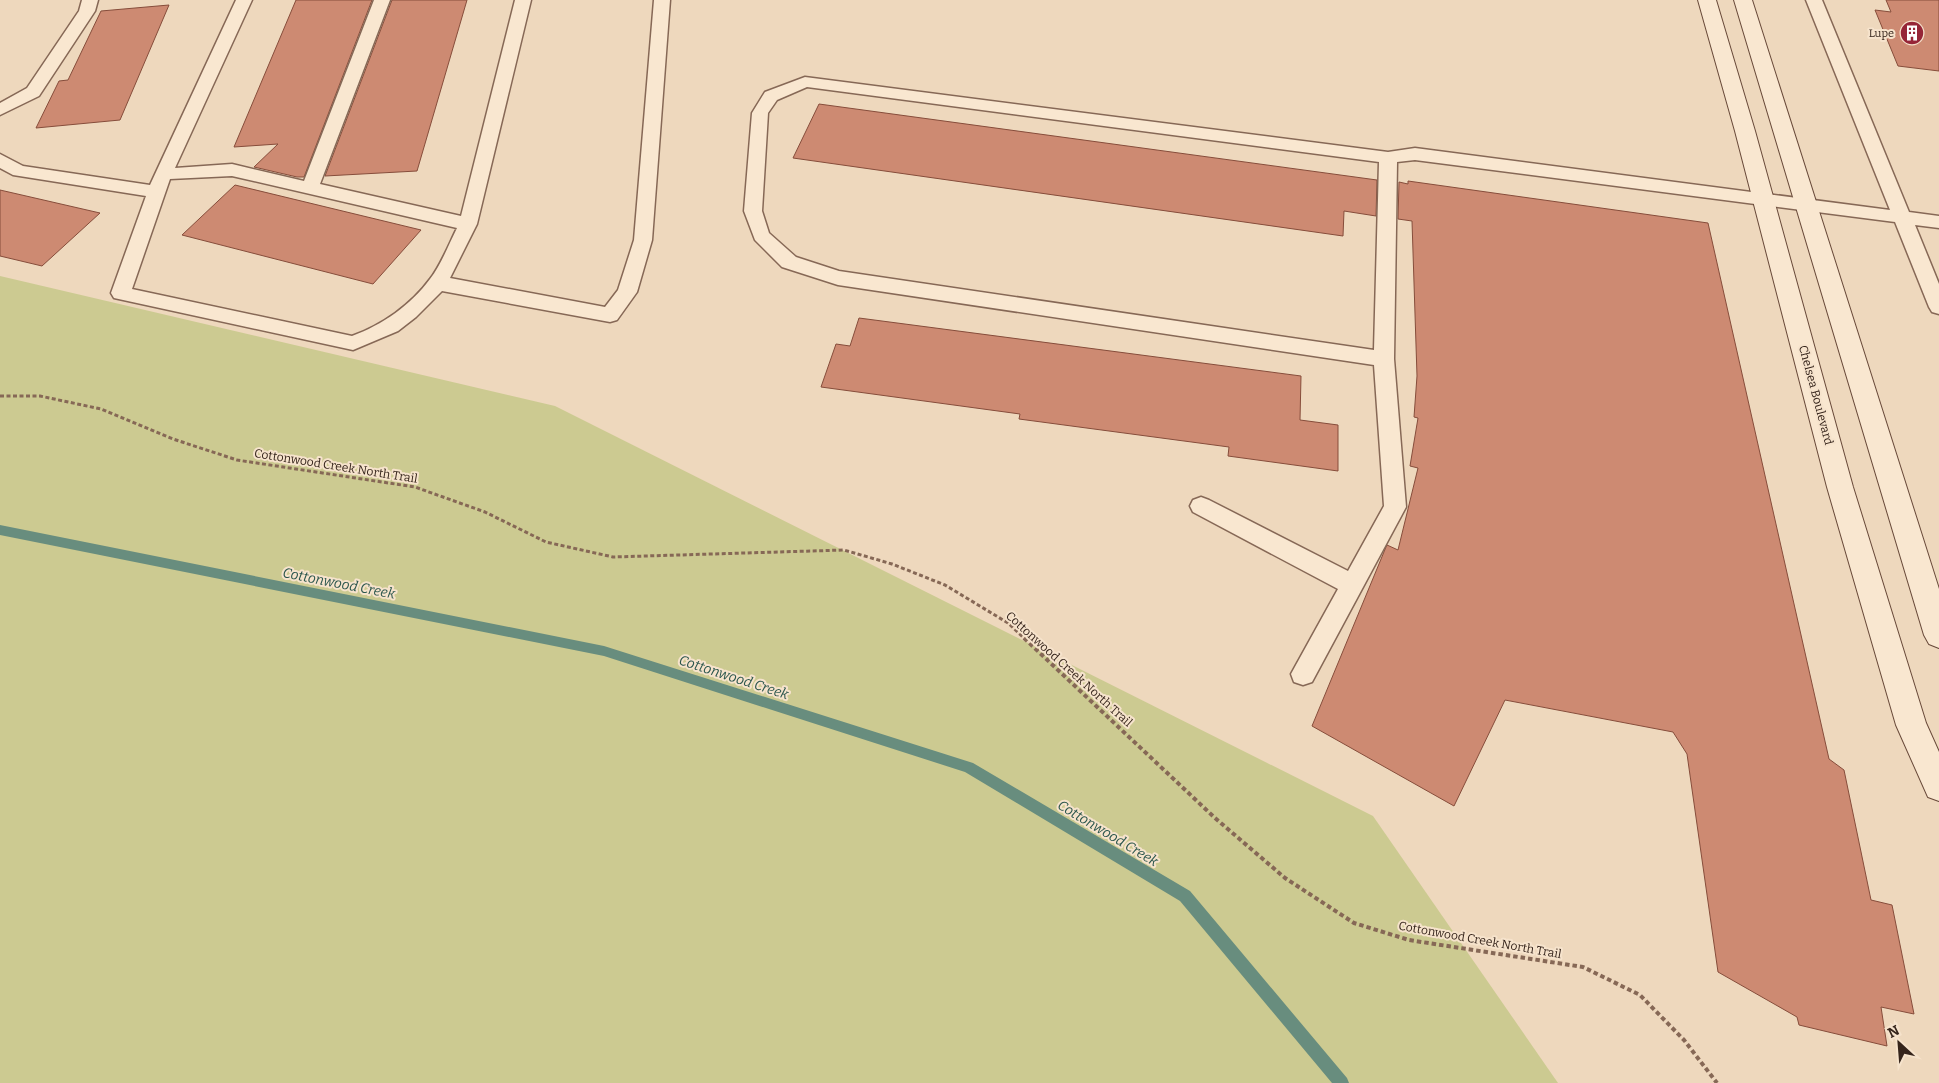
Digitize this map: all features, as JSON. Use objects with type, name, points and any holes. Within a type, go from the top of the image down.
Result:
[{"type":"street","name":"Chelsea Boulevard","points":[[1707,0],[1763,198],[1840,487],[1911,725],[1939,786]]},
{"type":"street","points":[[1743,0],[1939,635]]},
{"type":"lane","points":[[0,110],[33,92],[87,11],[90,0]]},
{"type":"lane","points":[[244,0],[156,192],[121,293],[353,342],[375,336],[399,323],[438,284],[468,224],[523,0]]},
{"type":"lane","points":[[310,188],[382,0]]},
{"type":"lane","points":[[438,284],[610,315],[627,292],[643,240],[662,0]]},
{"type":"lane","points":[[1814,0],[1939,307]]},
{"type":"lane","points":[[1384,360],[838,278],[789,262],[761,236],[753,211],[760,113],[771,96],[805,82],[1388,158],[1415,154],[1805,203],[1939,222]]},
{"type":"lane","points":[[1303,674],[1395,506],[1384,360],[1388,158]]},
{"type":"lane","points":[[0,160],[19,171],[156,192]]},
{"type":"lane","points":[[164,174],[232,170],[468,224]]},
{"type":"lane","points":[[1201,506],[1352,585]]},
{"type":"path","name":"Cottonwood Creek North Trail","points":[[0,396],[40,396],[101,409],[172,439],[237,460],[415,487],[485,512],[546,542],[613,558],[844,550],[892,564],[945,585],[1008,624],[1215,818],[1285,878],[1354,923],[1409,940],[1583,967],[1640,995],[1684,1040],[1717,1083]]},
{"type":"shaded area","points":[[0,276],[555,406],[1373,816],[1558,1083],[0,1083]]},
{"type":"building","points":[[296,0],[372,0],[304,177],[254,167],[278,144],[234,147]]},
{"type":"building","points":[[392,0],[467,0],[417,171],[325,176]]},
{"type":"building","name":"Lupe","points":[[1886,0],[1939,0],[1939,71],[1898,66],[1875,10],[1891,12]]},
{"type":"building","points":[[169,5],[120,120],[36,128],[59,81],[68,80],[101,11]]},
{"type":"building","points":[[819,104],[1377,180],[1376,216],[1344,211],[1343,236],[793,158]]},
{"type":"building","points":[[1408,181],[1708,223],[1829,759],[1844,770],[1871,900],[1892,905],[1914,1014],[1881,1007],[1887,1046],[1799,1025],[1797,1017],[1718,972],[1687,754],[1673,732],[1505,700],[1454,806],[1312,726],[1386,547],[1387,545],[1398,550],[1418,468],[1410,466],[1418,418],[1414,417],[1417,376],[1412,221],[1398,219],[1399,182],[1408,184]]},
{"type":"building","points":[[235,185],[421,230],[373,284],[182,235]]},
{"type":"building","points":[[0,190],[100,213],[42,266],[0,256]]},
{"type":"building","points":[[859,318],[1301,376],[1300,420],[1338,425],[1338,471],[1228,456],[1229,447],[1019,419],[1020,414],[821,387],[836,344],[850,346]]},
{"type":"waterway","name":"Cottonwood Creek","points":[[0,530],[604,651],[968,767],[1185,896],[1342,1083]]},
{"type":"place","name":"Lupe","points":[[1912,33]]}]
